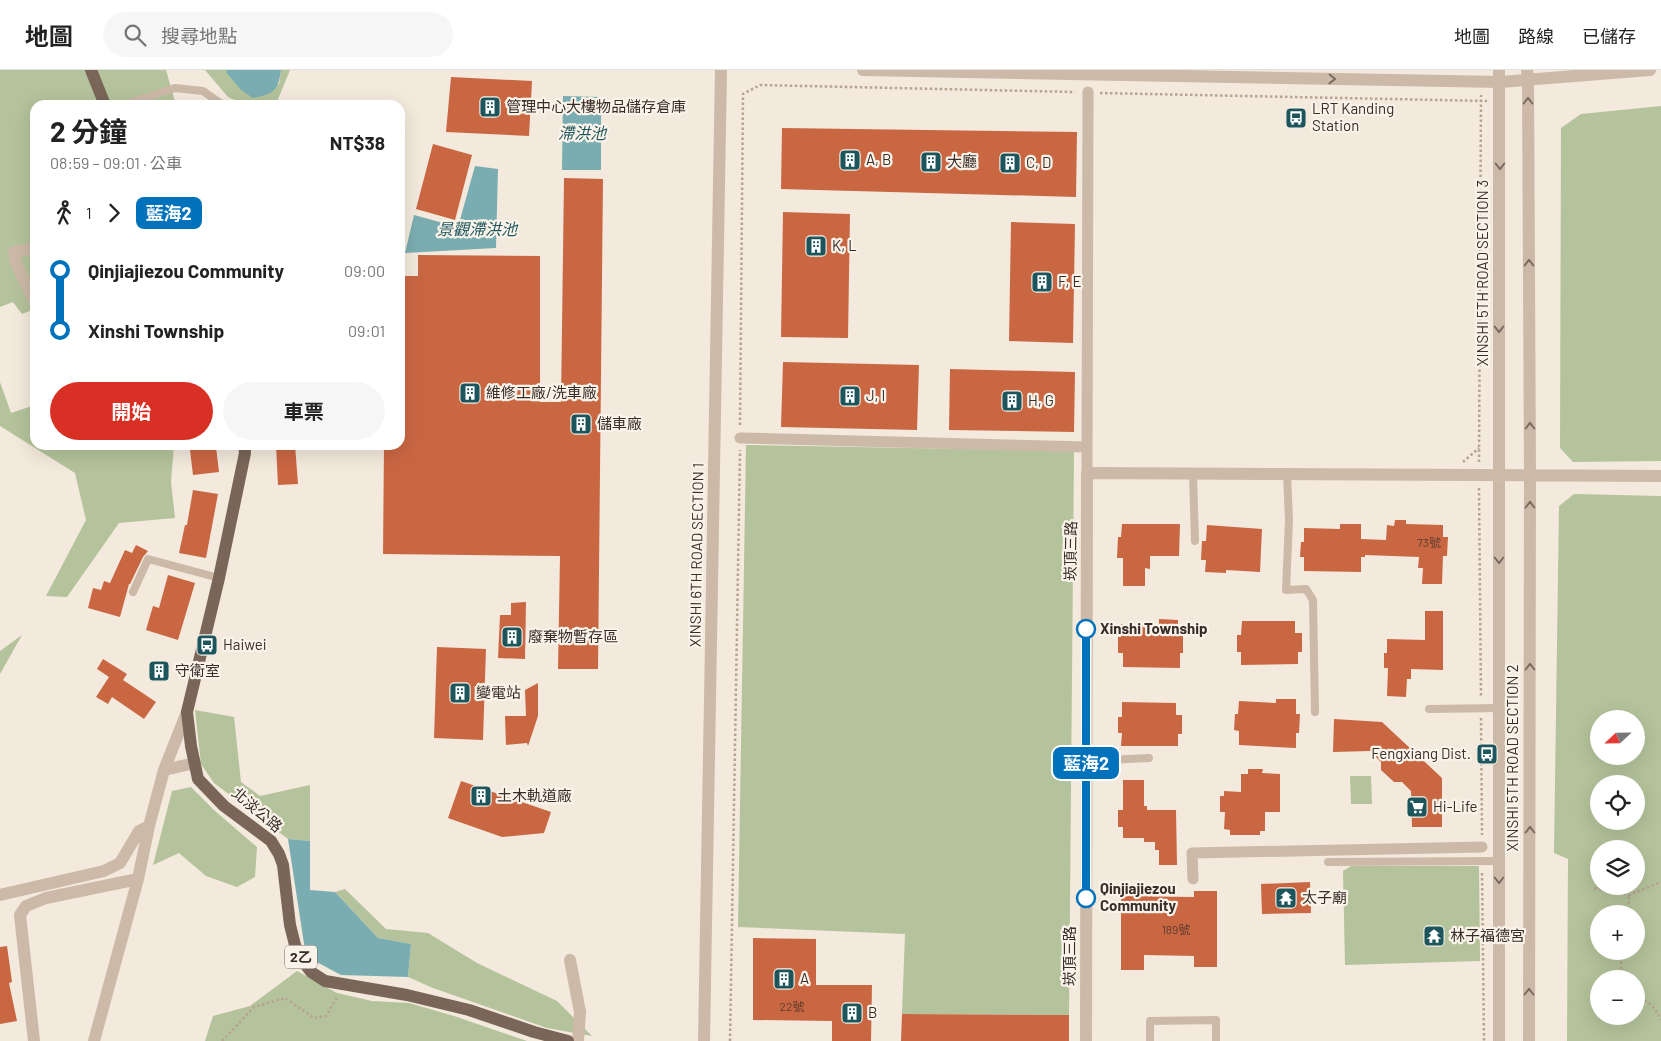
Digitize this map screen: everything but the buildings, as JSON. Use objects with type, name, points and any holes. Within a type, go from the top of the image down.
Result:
[{"type":"main road","points":[[91,70],[103,100]]},
{"type":"main road","name":"北淡公路","points":[[243,450],[218,578],[187,712],[198,779],[224,806],[271,841],[279,854],[283,865],[290,925],[295,945],[302,960],[311,972],[325,981],[407,995],[469,1010],[534,1032],[568,1041]]},
{"type":"street","name":"XINSHI 6TH ROAD SECTION 1","points":[[704,1041],[721,70]]},
{"type":"street","points":[[863,70],[1481,82],[1499,76],[1650,70]]},
{"type":"street","points":[[1528,75],[1530,475]]},
{"type":"street","name":"XINSHI 5TH ROAD SECTION 3","points":[[1499,76],[1499,476]]},
{"type":"street","points":[[1088,92],[1087,473],[1661,476]]},
{"type":"street","points":[[30,249],[14,252],[16,263],[30,292]]},
{"type":"street","points":[[740,438],[1087,447]]},
{"type":"street","name":"崁頂三路","points":[[1086,1041],[1087,473]]},
{"type":"street","name":"XINSHI 5TH ROAD SECTION 2","points":[[1529,1041],[1530,475]]},
{"type":"street","name":"XINSHI 5TH ROAD SECTION 2","points":[[1499,476],[1499,1041]]},
{"type":"street","points":[[94,1041],[138,879],[149,826],[164,770],[187,712]]},
{"type":"street","points":[[164,770],[195,763]]},
{"type":"street","points":[[0,894],[104,871],[120,864],[139,831],[149,826]]},
{"type":"street","points":[[1193,879],[1192,853],[1482,847]]},
{"type":"street","points":[[34,1041],[20,915],[26,906],[46,898],[138,879]]},
{"type":"street","points":[[570,960],[580,1012],[578,1041]]},
{"type":"lane","points":[[138,100],[175,88],[203,91],[216,100]]},
{"type":"lane","points":[[1193,474],[1195,541]]},
{"type":"lane","points":[[1287,474],[1289,520],[1286,590],[1306,589],[1313,600],[1315,712]]},
{"type":"lane","points":[[134,592],[148,559],[218,578]]},
{"type":"lane","points":[[1429,709],[1499,708]]},
{"type":"lane","points":[[1086,762],[1149,758]]},
{"type":"lane","points":[[1328,862],[1499,861]]},
{"type":"lane","points":[[1150,1041],[1150,1021],[1216,1020],[1216,1041]]},
{"type":"path","points":[[1481,82],[1479,476],[1484,1041]]},
{"type":"path","points":[[730,1041],[740,438],[743,94],[760,85],[1500,100]]},
{"type":"path","points":[[1461,464],[1479,448]]},
{"type":"path","points":[[1645,888],[1661,882]]},
{"type":"path","points":[[1628,905],[1629,895]]},
{"type":"path","points":[[222,1041],[254,1007],[285,998],[314,1018],[326,1016],[345,984]]},
{"type":"path","points":[[1645,1000],[1657,1012],[1661,1020]]},
{"type":"green space","points":[[0,70],[166,70],[175,100],[30,100],[30,311],[22,314],[13,302],[0,307]]},
{"type":"green space","points":[[205,70],[227,70],[227,72],[279,84],[281,70],[290,70],[278,100],[235,100],[228,97]]},
{"type":"green space","points":[[1661,106],[1661,461],[1573,462],[1560,448],[1561,128],[1581,114]]},
{"type":"green space","points":[[0,382],[11,413],[30,407],[30,445],[0,426]]},
{"type":"green space","points":[[746,445],[1074,451],[1069,1015],[902,1014],[905,934],[738,927]]},
{"type":"green space","points":[[38,450],[174,450],[171,482],[175,518],[119,523],[67,597],[46,596],[86,520],[75,473]]},
{"type":"green space","points":[[1574,494],[1661,496],[1661,1041],[1567,1041],[1568,859],[1554,853],[1559,506]]},
{"type":"green space","points":[[22,635],[0,674],[0,651]]},
{"type":"green space","points":[[195,710],[234,717],[241,782],[260,796],[310,785],[310,841],[288,839],[214,783],[201,764]]},
{"type":"green space","points":[[1350,776],[1371,776],[1372,804],[1351,804]]},
{"type":"green space","points":[[191,787],[215,811],[257,847],[255,877],[237,887],[206,876],[179,853],[153,865],[172,791]]},
{"type":"green space","points":[[1351,866],[1479,866],[1480,961],[1345,965],[1343,871]]},
{"type":"green space","points":[[345,889],[386,929],[428,933],[477,963],[557,1001],[592,1036],[547,1028],[433,988],[408,977],[411,944],[378,938],[335,892]]},
{"type":"green space","points":[[297,971],[337,993],[372,1001],[409,1003],[527,1041],[205,1041],[213,1016],[250,1006]]},
{"type":"water","points":[[227,70],[281,70],[274,90],[266,95],[253,98],[241,90],[226,72]]},
{"type":"water","name":"滯洪池","points":[[563,96],[601,97],[601,170],[562,170]]},
{"type":"water","name":"景觀滯洪池","points":[[475,166],[498,169],[496,248],[405,253],[414,215],[458,227]]},
{"type":"water","points":[[288,839],[310,841],[310,890],[335,892],[378,938],[411,944],[408,977],[341,975],[311,959],[305,950]]},
{"type":"bus line","name":"藍海2","points":[[1086,629],[1086,898]]},
{"type":"place","name":"管理中心大樓物品儲存倉庫","points":[[490,107]]},
{"type":"place","name":"LRT Kanding Station","points":[[1296,118]]},
{"type":"place","name":"A, B","points":[[850,160]]},
{"type":"place","name":"大廳","points":[[931,162]]},
{"type":"place","name":"C, D","points":[[1010,163]]},
{"type":"place","name":"K, L","points":[[816,246]]},
{"type":"place","name":"F, E","points":[[1042,282]]},
{"type":"place","name":"維修工廠/洗車廠","points":[[470,393]]},
{"type":"place","name":"J, I","points":[[850,396]]},
{"type":"place","name":"H, G","points":[[1012,401]]},
{"type":"place","name":"儲車廠","points":[[581,424]]},
{"type":"place","name":"Xinshi Township","points":[[1086,629]]},
{"type":"place","name":"廢棄物暫存區","points":[[512,637]]},
{"type":"place","name":"Haiwei","points":[[207,645]]},
{"type":"place","name":"守衛室","points":[[159,671]]},
{"type":"place","name":"變電站","points":[[460,693]]},
{"type":"place","name":"Fengxiang Dist.","points":[[1487,754]]},
{"type":"place","name":"土木軌道廠","points":[[481,796]]},
{"type":"place","name":"Hi-Life","points":[[1417,807]]},
{"type":"place","name":"Qinjiajiezou Community","points":[[1086,898]]},
{"type":"place","name":"太子廟","points":[[1286,898]]},
{"type":"place","name":"林子福德宮","points":[[1434,936]]},
{"type":"place","name":"A","points":[[784,979]]},
{"type":"place","name":"B","points":[[852,1013]]}]
